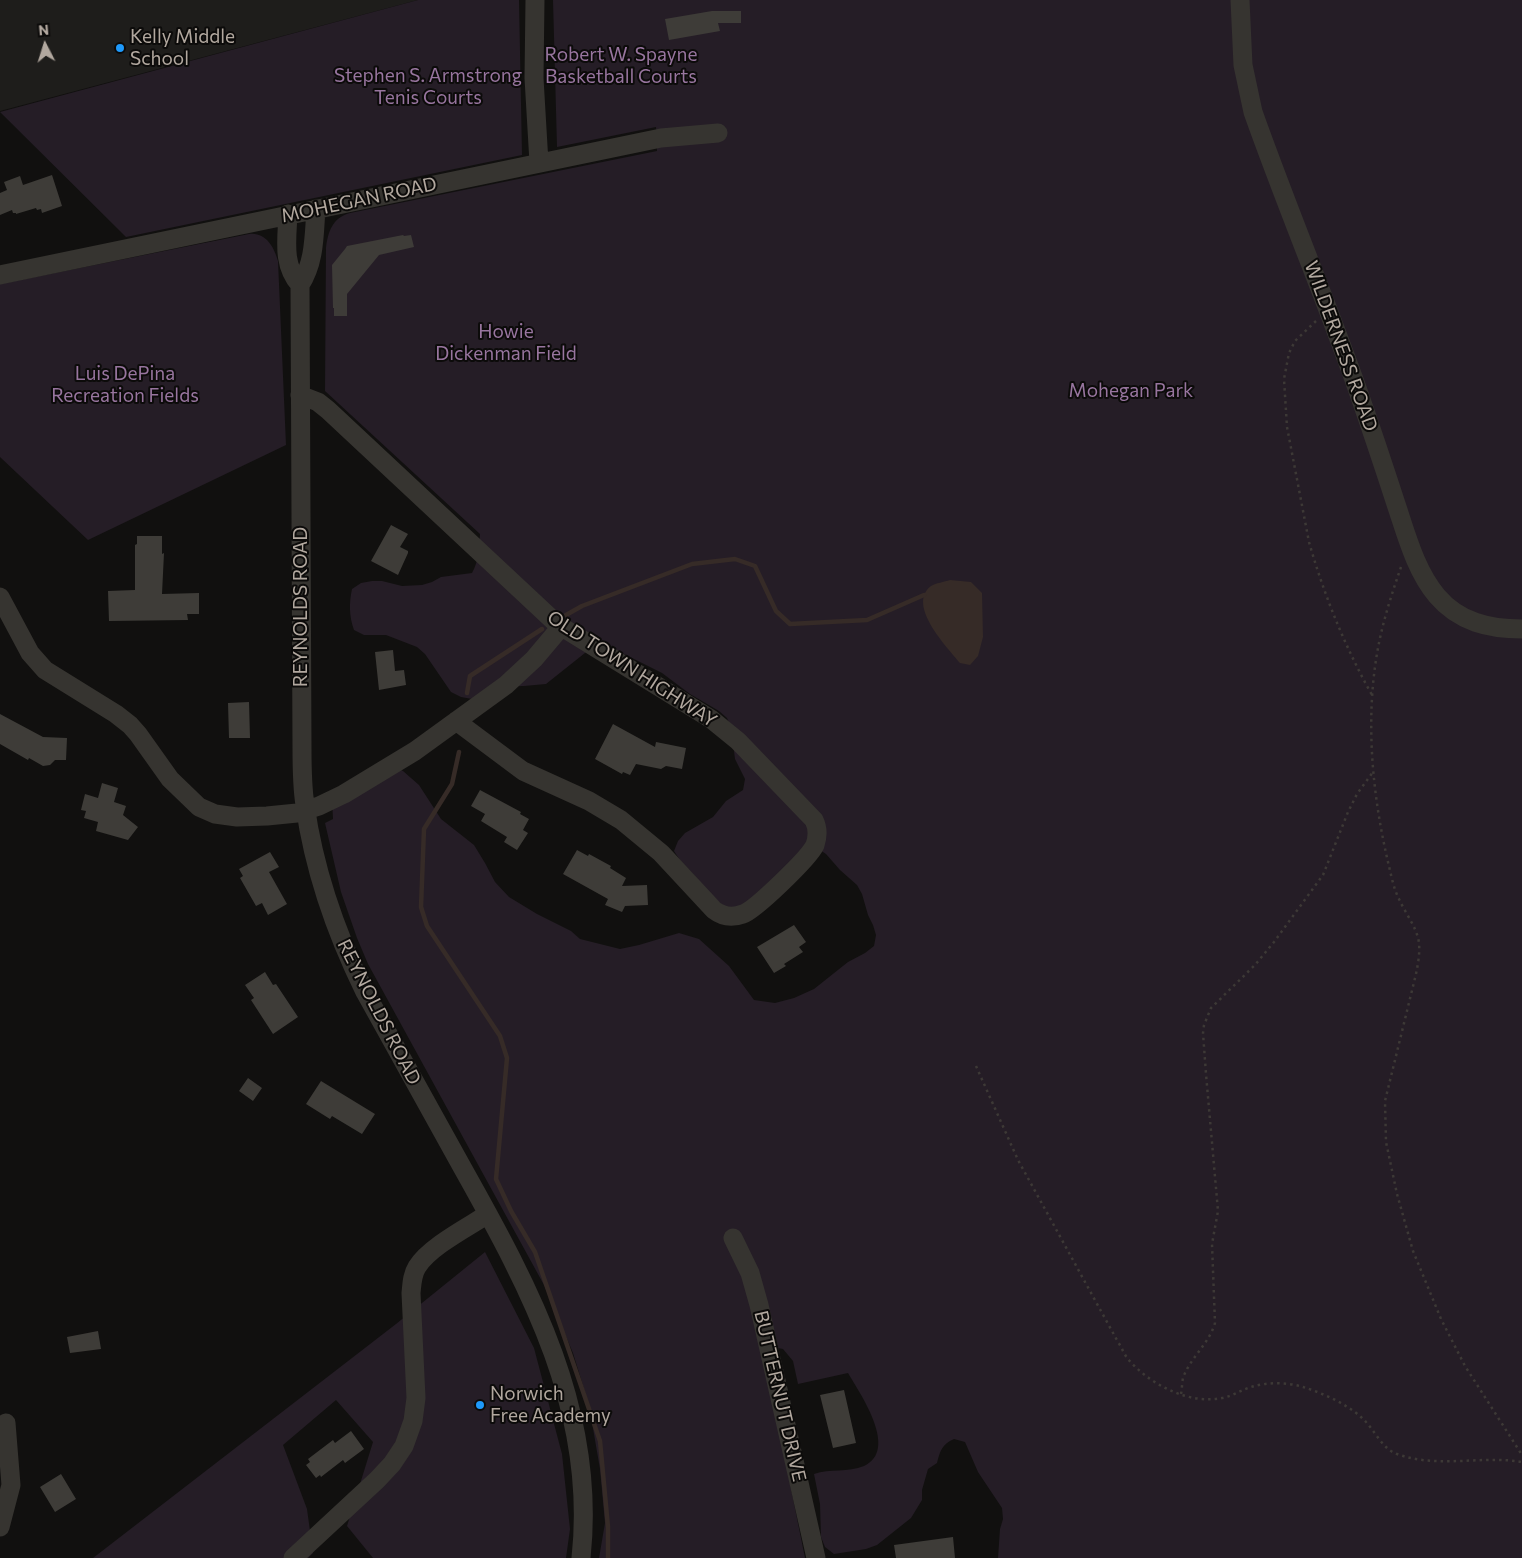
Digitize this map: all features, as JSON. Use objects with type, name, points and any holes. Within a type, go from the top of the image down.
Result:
[{"type":"street","points":[[535,0],[534,78],[539,163]]},
{"type":"street","name":"WILDERNESS ROAD","points":[[1240,0],[1243,65],[1253,112],[1328,311],[1420,567],[1431,587],[1450,609],[1463,618],[1480,624],[1502,628],[1522,628]]},
{"type":"street","name":"MOHEGAN ROAD","points":[[0,275],[661,138],[718,132]]},
{"type":"street","name":"REYNOLDS ROAD","points":[[316,209],[310,262],[300,285],[302,748],[306,810],[321,878],[334,923],[352,966],[505,1244],[553,1350],[566,1392],[579,1457],[584,1525],[581,1558]]},
{"type":"street","name":"REYNOLDS ROAD","points":[[288,214],[286,248],[288,263],[294,278],[300,285]]},
{"type":"street","name":"OLD TOWN HIGHWAY","points":[[300,395],[318,402],[328,410],[480,550],[538,607],[562,627],[711,719],[729,733],[810,815],[816,825],[817,835],[814,846],[806,858],[752,910],[741,915],[724,916],[714,910],[661,854],[621,820],[589,801],[523,771],[456,721]]},
{"type":"street","points":[[0,598],[38,664],[54,677],[116,714],[130,725],[170,779],[199,807],[215,814],[237,817],[282,815],[306,810],[344,794],[415,751],[521,672],[562,627]]},
{"type":"street","points":[[293,1558],[377,1480],[399,1455],[410,1434],[416,1410],[412,1293],[414,1274],[417,1266],[429,1253],[488,1214]]},
{"type":"street","name":"BUTTERNUT DRIVE","points":[[733,1238],[750,1274],[760,1305],[816,1558]]},
{"type":"street","points":[[0,1527],[11,1484],[6,1422]]},
{"type":"path","points":[[1328,311],[1294,341],[1289,353],[1284,380],[1287,427],[1314,560],[1344,639],[1372,697]]},
{"type":"path","points":[[1410,542],[1378,646],[1372,697],[1374,771],[1381,822],[1394,886],[1419,943],[1416,974],[1385,1100],[1386,1142],[1397,1194],[1413,1251],[1441,1319],[1465,1366],[1522,1455]]},
{"type":"path","points":[[1181,1394],[1183,1378],[1187,1369],[1212,1333],[1214,1323],[1212,1244],[1218,1211],[1206,1074],[1204,1025],[1211,1008],[1274,942],[1323,875],[1348,812],[1357,794],[1374,771]]},
{"type":"path","points":[[976,1066],[1018,1160],[1127,1357],[1155,1382],[1194,1398],[1221,1399],[1266,1384],[1295,1385],[1323,1394],[1346,1407],[1365,1421],[1385,1446],[1396,1454],[1438,1461],[1504,1460],[1522,1462]]},
{"type":"shaded area","name":"Kelly Middle School","points":[[0,0],[418,0],[0,111]]},
{"type":"shaded area","points":[[950,580],[971,582],[982,593],[983,637],[978,656],[970,665],[960,663],[939,637],[931,626],[923,604],[925,594],[931,586]]},
{"type":"green space","name":"Stephen S. Armstrong Tenis Courts","points":[[418,0],[519,0],[522,155],[126,237],[0,112]]},
{"type":"green space","name":"Mohegan Park","points":[[553,0],[1522,0],[1522,1558],[998,1558],[1000,1529],[1003,1519],[1002,1508],[978,1472],[965,1442],[954,1439],[944,1446],[937,1463],[928,1469],[922,1490],[922,1500],[911,1518],[877,1545],[866,1549],[834,1554],[825,1547],[821,1537],[820,1504],[814,1474],[858,1468],[874,1458],[878,1448],[878,1435],[874,1422],[848,1373],[798,1384],[793,1361],[783,1349],[762,1345],[805,1558],[599,1558],[605,1523],[600,1469],[589,1405],[573,1353],[544,1285],[368,964],[341,892],[325,823],[333,819],[332,799],[384,761],[403,771],[419,785],[441,819],[474,845],[495,882],[509,897],[571,931],[580,939],[620,949],[679,933],[699,939],[729,966],[754,1000],[775,1003],[794,998],[814,989],[848,962],[874,946],[876,935],[857,885],[826,854],[817,848],[746,910],[725,907],[708,893],[680,860],[674,851],[678,841],[685,833],[713,817],[726,801],[743,790],[745,779],[735,759],[731,728],[727,718],[662,673],[622,653],[590,649],[546,684],[491,687],[472,699],[461,697],[451,692],[425,654],[417,647],[386,635],[364,635],[354,630],[350,610],[352,589],[361,583],[372,581],[382,581],[402,586],[422,585],[441,577],[472,573],[479,550],[480,534],[325,391],[326,248],[332,226],[339,218],[350,213],[657,151],[656,127],[557,147]]},
{"type":"green space","name":"Luis DePina Recreation Fields","points":[[249,234],[260,235],[265,238],[272,246],[278,261],[286,445],[88,540],[0,457],[0,284]]},
{"type":"green space","name":"Norwich Free Academy","points":[[485,1252],[534,1348],[562,1454],[570,1529],[566,1558],[373,1558],[347,1526],[373,1442],[336,1400],[283,1445],[307,1509],[313,1553],[308,1558],[93,1558],[396,1324]]},
{"type":"building","points":[[712,11],[741,11],[741,23],[718,23],[720,31],[669,40],[665,19]]},
{"type":"building","points":[[52,175],[62,206],[42,213],[41,209],[37,210],[36,208],[16,214],[12,210],[0,215],[0,193],[7,190],[4,182],[20,176],[23,185]]},
{"type":"building","points":[[411,235],[414,247],[379,255],[347,294],[347,316],[334,316],[332,265],[347,246]]},
{"type":"building","points":[[391,525],[408,534],[400,547],[408,551],[408,553],[398,575],[371,561]]},
{"type":"building","points":[[137,536],[162,536],[162,554],[164,553],[162,594],[199,593],[199,614],[187,614],[188,620],[109,621],[108,591],[135,590],[135,545],[137,544]]},
{"type":"building","points":[[393,650],[395,671],[404,670],[406,685],[379,690],[375,652]]},
{"type":"building","points":[[249,702],[250,738],[229,738],[228,703]]},
{"type":"building","points":[[0,714],[43,737],[67,738],[66,760],[55,760],[50,765],[43,766],[0,744]]},
{"type":"building","points":[[613,724],[655,747],[656,742],[686,748],[682,769],[666,766],[661,769],[636,764],[630,775],[623,772],[622,774],[595,759]]},
{"type":"building","points":[[102,783],[118,788],[114,802],[126,806],[123,815],[138,827],[128,840],[96,831],[98,822],[84,818],[86,811],[81,810],[85,794],[98,798]]},
{"type":"building","points":[[480,790],[521,812],[520,814],[529,819],[523,830],[528,833],[517,850],[504,842],[507,837],[481,821],[485,814],[471,806]]},
{"type":"building","points":[[577,850],[611,866],[610,868],[626,878],[622,886],[647,885],[648,905],[625,906],[622,912],[605,905],[608,899],[563,874]]},
{"type":"building","points":[[270,852],[279,867],[269,872],[287,904],[268,915],[262,903],[256,906],[240,878],[243,876],[239,869]]},
{"type":"building","points":[[794,925],[806,942],[799,947],[803,952],[774,973],[757,947]]},
{"type":"building","points":[[265,972],[273,985],[276,984],[298,1017],[273,1034],[251,1000],[254,998],[245,985]]},
{"type":"building","points":[[248,1078],[262,1088],[253,1101],[239,1091]]},
{"type":"building","points":[[321,1081],[375,1114],[362,1134],[332,1116],[330,1119],[306,1104]]},
{"type":"building","points":[[98,1331],[101,1349],[70,1353],[67,1337]]},
{"type":"building","points":[[844,1390],[856,1443],[833,1448],[820,1395]]},
{"type":"building","points":[[351,1431],[364,1449],[345,1463],[343,1460],[321,1477],[320,1475],[316,1478],[306,1465],[310,1462],[308,1459],[333,1440],[335,1443]]},
{"type":"building","points":[[61,1474],[76,1499],[55,1512],[40,1487]]},
{"type":"building","points":[[953,1537],[955,1558],[896,1558],[894,1545]]},
{"type":"waterway","points":[[566,615],[582,606],[692,564],[735,559],[755,566],[776,611],[790,624],[867,620],[924,595]]},
{"type":"waterway","points":[[467,693],[470,676],[542,629]]},
{"type":"waterway","points":[[459,752],[452,784],[424,829],[421,907],[427,926],[500,1036],[507,1058],[496,1179],[511,1211],[535,1252],[600,1441],[608,1527],[608,1558]]},
{"type":"place","name":"Kelly Middle School","points":[[120,48]]},
{"type":"place","name":"Norwich Free Academy","points":[[480,1405]]},
{"type":"park label","name":"Robert W. Spayne Basketball Courts","points":[[621,66]]},
{"type":"park label","name":"Howie Dickenman Field","points":[[506,343]]}]
